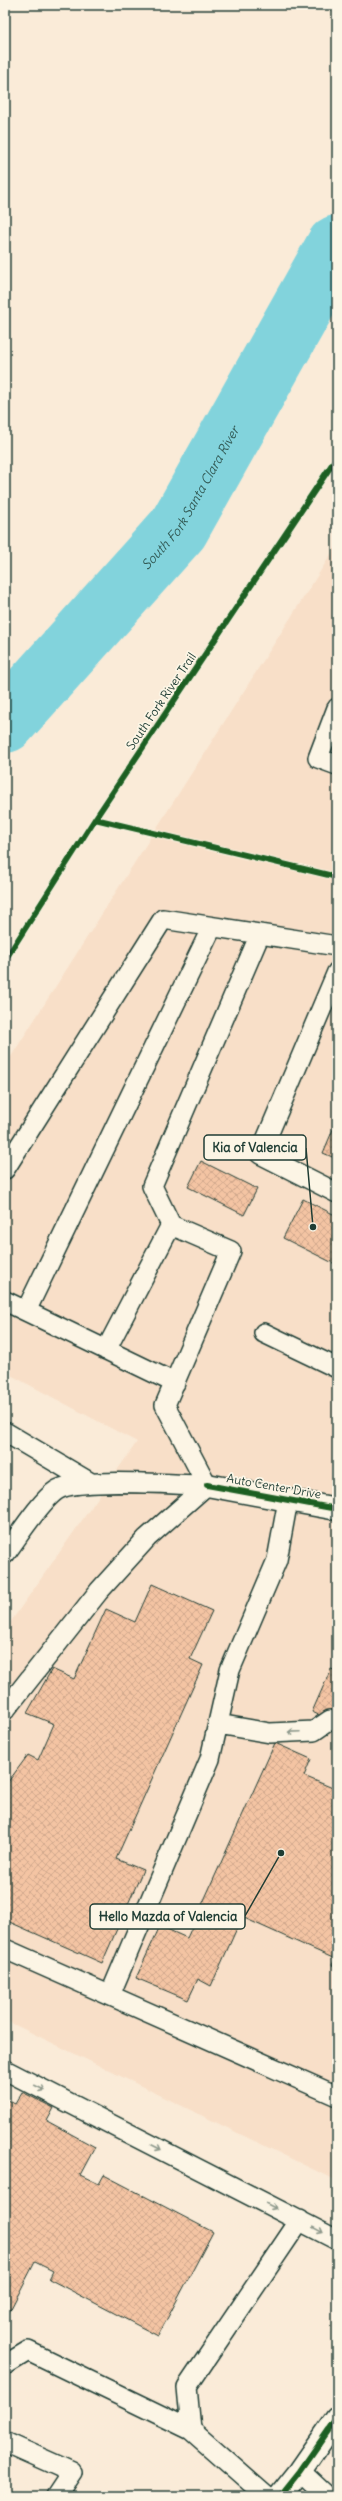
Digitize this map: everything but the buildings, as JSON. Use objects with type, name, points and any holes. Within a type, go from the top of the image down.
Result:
[{"type":"street","name":"Auto Center Drive","points":[[207,1485],[337,1509]]},
{"type":"street","points":[[280,2496],[300,2471],[337,2418]]},
{"type":"lane","points":[[337,708],[318,758],[337,765]]},
{"type":"lane","points":[[5,1169],[163,919],[337,946]]},
{"type":"lane","points":[[26,1311],[212,927]]},
{"type":"lane","points":[[207,1485],[165,1405],[231,1252],[171,1225],[152,1186],[260,934]]},
{"type":"lane","points":[[337,972],[260,1154],[337,1193]]},
{"type":"lane","points":[[106,1350],[171,1225]]},
{"type":"lane","points":[[5,1301],[175,1383]]},
{"type":"lane","points":[[264,1333],[337,1368]]},
{"type":"lane","points":[[5,1432],[91,1483]]},
{"type":"lane","points":[[5,1554],[38,1510],[58,1489],[91,1483],[207,1485]]},
{"type":"lane","points":[[5,1710],[99,1591],[147,1538],[207,1485]]},
{"type":"lane","points":[[110,1996],[210,1759],[230,1670],[277,1560],[288,1500]]},
{"type":"lane","points":[[218,1724],[270,1733],[314,1731],[330,1720]]},
{"type":"lane","points":[[5,1949],[337,2096]]},
{"type":"lane","points":[[5,2070],[337,2240]]},
{"type":"lane","points":[[191,2430],[187,2387],[300,2220]]},
{"type":"lane","points":[[5,2365],[28,2351],[191,2430],[266,2496]]},
{"type":"lane","points":[[5,2442],[72,2472],[56,2496]]},
{"type":"lane","points":[[300,2471],[327,2496]]},
{"type":"shaded area","points":[[337,545],[337,2181],[5,2020],[5,1630],[137,1442],[5,1372],[5,1066]]},
{"type":"waterway","name":"South Fork Santa Clara River","points":[[5,722],[178,529],[337,246]]},
{"type":"cycle path","name":"South Fork River Trail","points":[[5,960],[95,819],[337,457]]},
{"type":"cycle path","points":[[95,819],[337,877]]},
{"type":"cycle path","points":[[207,1485],[337,1509]]},
{"type":"cycle path","points":[[280,2496],[300,2471],[337,2418]]},
{"type":"place","name":"Kia of Valencia","points":[[313,1227]]},
{"type":"place","name":"Hello Mazda of Valencia","points":[[281,1853]]}]
